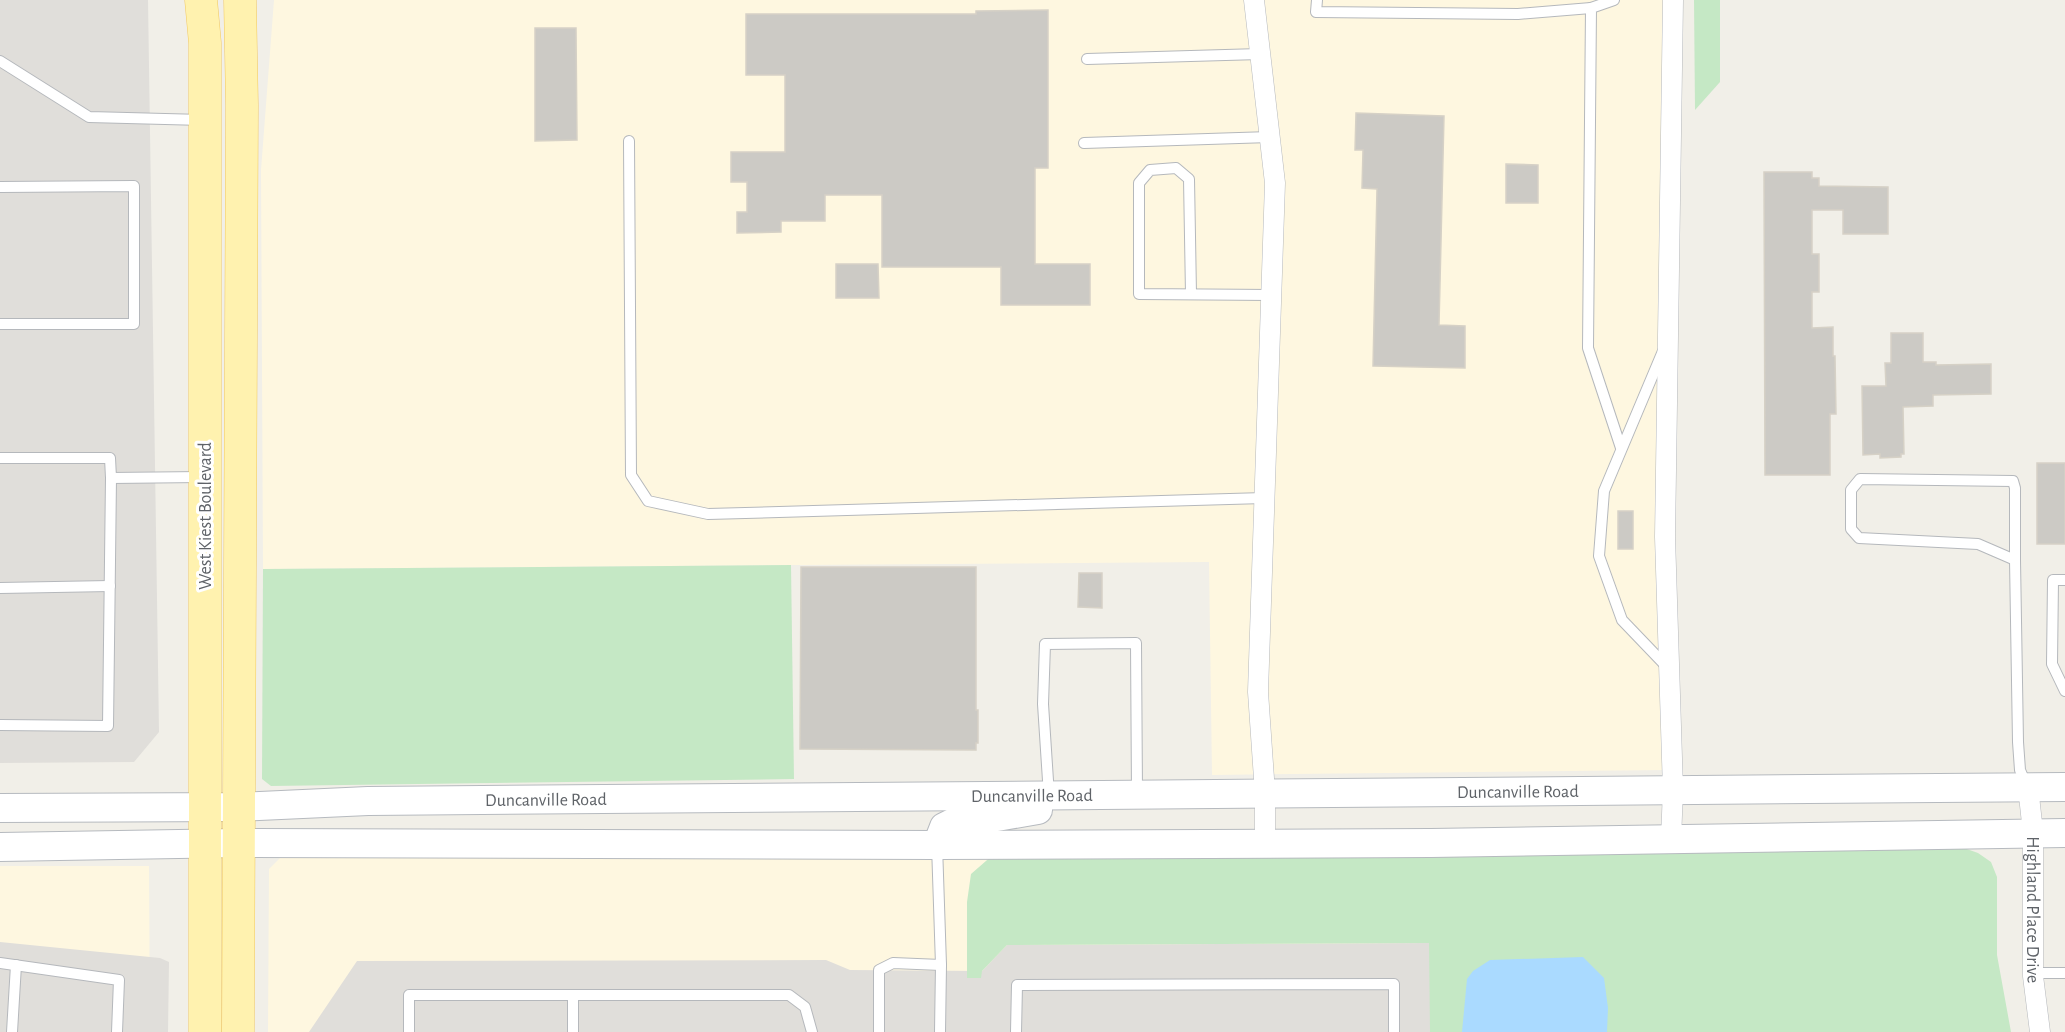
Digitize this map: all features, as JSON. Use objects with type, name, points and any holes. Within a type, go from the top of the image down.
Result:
[{"type":"main road","name":"West Kiest Boulevard","points":[[201,0],[205,43],[205,1032]]},
{"type":"main road","name":"West Kiest Boulevard","points":[[238,1032],[242,138],[240,0]]},
{"type":"main road","points":[[205,129],[242,138]]},
{"type":"main road","points":[[205,477],[240,478]]},
{"type":"main road","name":"Duncanville Road","points":[[0,808],[238,807],[368,801],[2065,787]]},
{"type":"main road","points":[[933,796],[937,845]]},
{"type":"main road","points":[[937,845],[944,827],[960,819],[997,817],[1039,810],[1049,796]]},
{"type":"main road","points":[[0,847],[238,843],[937,845],[1431,843],[2065,833]]},
{"type":"street","points":[[1254,0],[1275,183],[1258,692],[1265,794],[1265,844]]},
{"type":"street","points":[[1671,839],[1673,790],[1665,537],[1673,0]]},
{"type":"street","name":"Highland Place Drive","points":[[2028,787],[2033,832],[2033,973],[2040,1032]]},
{"type":"lane","points":[[1317,0],[1316,12],[1518,14],[1591,8],[1614,0]]},
{"type":"lane","points":[[1591,8],[1588,348],[1621,448]]},
{"type":"lane","points":[[1087,59],[1260,54]]},
{"type":"lane","points":[[0,62],[89,117],[205,129]]},
{"type":"lane","points":[[1084,143],[1269,137]]},
{"type":"lane","points":[[629,141],[630,475],[648,501],[708,514],[1264,498]]},
{"type":"lane","points":[[1191,294],[1189,179],[1176,168],[1150,170],[1139,183],[1139,294],[1271,295]]},
{"type":"lane","points":[[0,187],[134,186],[134,324],[0,324]]},
{"type":"lane","points":[[1668,341],[1604,491],[1599,556],[1622,620],[1669,670]]},
{"type":"lane","points":[[0,458],[110,458],[111,478],[108,726],[0,725]]},
{"type":"lane","points":[[111,478],[205,477]]},
{"type":"lane","points":[[2015,561],[1977,544],[1859,538],[1851,529],[1851,490],[1860,479],[2013,481],[2015,488],[2018,742],[2020,770],[2028,787]]},
{"type":"lane","points":[[2065,580],[2053,580],[2052,664],[2065,691]]},
{"type":"lane","points":[[0,588],[110,586]]},
{"type":"lane","points":[[1049,796],[1043,704],[1045,644],[1136,643],[1137,794]]},
{"type":"lane","points":[[937,845],[941,965],[940,1032]]},
{"type":"lane","points":[[0,963],[119,980],[117,1032]]},
{"type":"lane","points":[[879,1032],[879,970],[893,963],[941,965]]},
{"type":"lane","points":[[12,1032],[16,965]]},
{"type":"lane","points":[[2033,973],[2065,973]]},
{"type":"lane","points":[[1016,1032],[1017,985],[1394,984],[1394,1032]]},
{"type":"lane","points":[[409,1032],[409,995],[789,995],[805,1006],[812,1032]]},
{"type":"lane","points":[[573,995],[573,1032]]},
{"type":"shaded area","points":[[0,0],[148,0],[159,732],[134,762],[0,763]]},
{"type":"shaded area","points":[[274,0],[1663,0],[1667,770],[1212,775],[1209,562],[263,569],[261,170]]},
{"type":"shaded area","points":[[1649,853],[1647,1032],[268,1032],[269,869],[280,858]]},
{"type":"shaded area","points":[[0,866],[149,866],[150,1032],[0,1032]]},
{"type":"shaded area","points":[[0,942],[160,958],[169,962],[168,1032],[0,1032]]},
{"type":"shaded area","points":[[1430,943],[1430,1032],[309,1032],[357,961],[826,960],[850,970],[982,971],[1007,945]]},
{"type":"green space","points":[[1694,0],[1720,0],[1720,82],[1695,110]]},
{"type":"green space","points":[[791,565],[794,779],[271,786],[262,779],[263,569]]},
{"type":"green space","points":[[1961,847],[1978,853],[1991,862],[1997,877],[1997,955],[2011,1032],[1430,1032],[1429,943],[1007,945],[982,971],[981,978],[967,978],[967,902],[971,874],[994,854]]},
{"type":"water","points":[[1583,957],[1604,978],[1608,1008],[1607,1032],[1462,1032],[1467,979],[1473,971],[1490,960]]},
{"type":"building","points":[[1048,10],[1048,168],[1035,168],[1035,264],[1090,264],[1090,305],[1001,305],[1001,267],[882,267],[882,195],[825,195],[825,221],[781,221],[781,232],[737,233],[737,212],[747,212],[747,182],[731,182],[731,152],[785,152],[785,75],[746,75],[746,14],[976,14],[976,11]]},
{"type":"building","points":[[535,28],[576,28],[577,140],[535,141]]},
{"type":"building","points":[[1356,113],[1444,116],[1439,325],[1465,326],[1465,368],[1373,366],[1377,189],[1362,188],[1363,150],[1355,150]]},
{"type":"building","points":[[1506,164],[1538,165],[1538,203],[1506,203]]},
{"type":"building","points":[[1764,172],[1812,172],[1812,178],[1819,178],[1819,186],[1888,187],[1888,234],[1843,234],[1843,210],[1812,210],[1812,254],[1819,254],[1819,292],[1812,292],[1812,328],[1833,327],[1833,356],[1835,356],[1836,414],[1830,414],[1830,475],[1765,475]]},
{"type":"building","points":[[836,264],[878,264],[879,298],[836,298]]},
{"type":"building","points":[[1891,333],[1923,333],[1923,362],[1936,362],[1936,365],[1991,364],[1991,394],[1933,395],[1933,406],[1903,407],[1904,454],[1901,454],[1901,457],[1880,458],[1880,454],[1863,455],[1862,386],[1886,386],[1885,363],[1891,363]]},
{"type":"building","points":[[2037,463],[2065,463],[2065,544],[2037,544]]},
{"type":"building","points":[[1618,511],[1633,511],[1633,549],[1618,549]]},
{"type":"building","points":[[801,567],[976,567],[978,743],[976,743],[976,750],[800,749]]},
{"type":"building","points":[[1079,573],[1102,573],[1102,608],[1078,607]]}]
